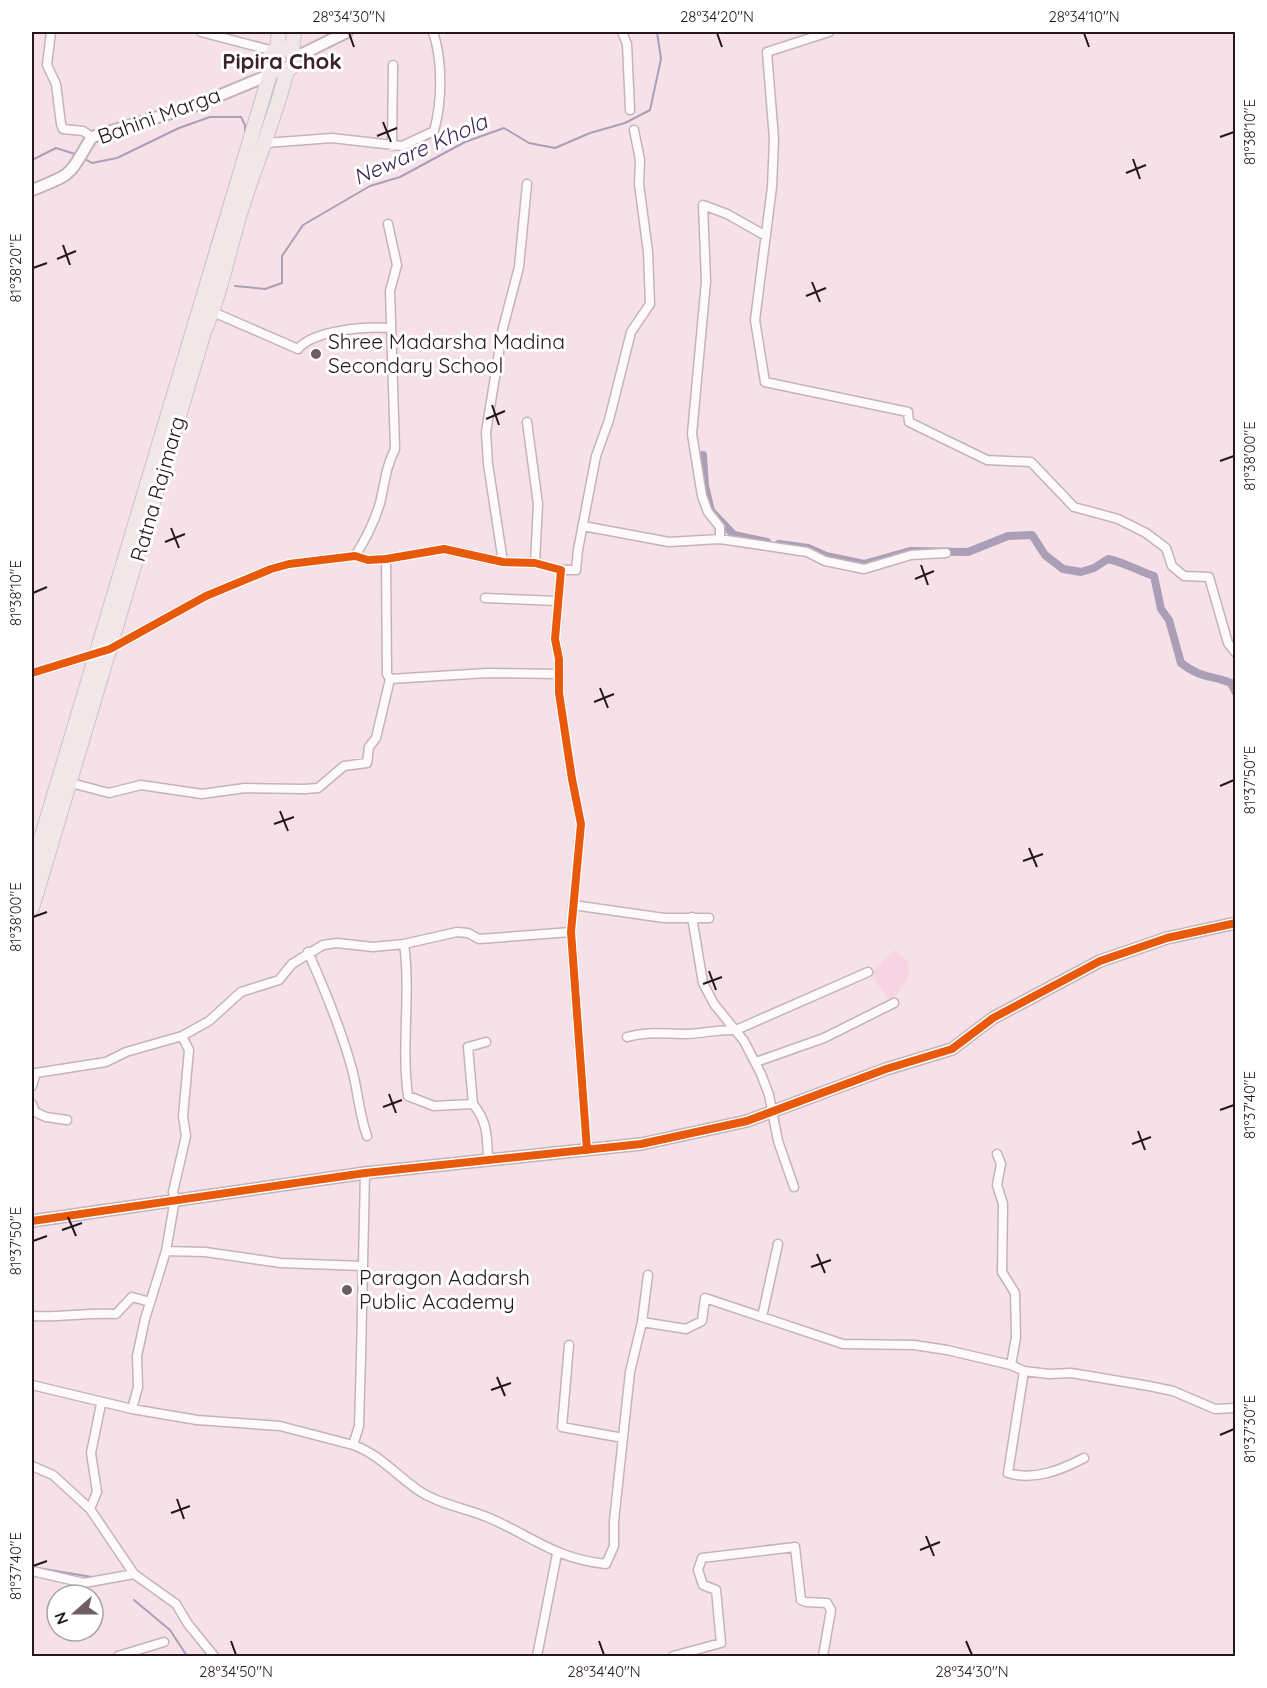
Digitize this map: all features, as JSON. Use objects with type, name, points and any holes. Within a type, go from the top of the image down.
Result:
[{"type":"main road","name":"Ratna Rajmarg","points":[[32,868],[270,71],[270,62],[279,32]]},
{"type":"main road","name":"Ratna Rajmarg","points":[[32,908],[204,332],[213,312],[240,215],[266,143],[287,71],[291,68],[294,32]]},
{"type":"main road","points":[[275,50],[288,49],[293,55]]},
{"type":"main road","points":[[270,71],[287,71]]},
{"type":"street","points":[[51,32],[47,65],[56,84],[61,124],[63,129],[83,130],[92,137]]},
{"type":"street","points":[[201,32],[275,50]]},
{"type":"street","points":[[293,55],[347,32]]},
{"type":"street","points":[[266,143],[332,138],[402,146],[434,131],[438,117],[439,78],[433,32]]},
{"type":"street","points":[[622,32],[627,44],[630,110]]},
{"type":"street","points":[[799,32],[801,41]]},
{"type":"street","points":[[829,32],[767,52],[774,139],[756,320],[765,382],[908,412],[909,422],[987,460],[1031,462],[1074,507],[1118,519],[1146,533],[1166,548],[1172,566],[1184,576],[1209,578],[1228,643],[1236,653]]},
{"type":"street","points":[[392,146],[393,65]]},
{"type":"street","name":"Bahini Marga","points":[[32,189],[59,180],[80,160],[92,137],[194,106],[270,71]]},
{"type":"street","points":[[32,674],[110,649],[142,628],[206,596],[271,569],[355,555],[368,560],[444,549],[503,562],[534,563],[561,570],[576,570],[596,456],[609,420],[626,350],[640,316],[650,304],[648,252],[639,184],[640,160],[634,130]]},
{"type":"street","points":[[503,562],[488,464],[486,432],[503,328],[519,267],[527,184]]},
{"type":"street","points":[[720,539],[720,527],[708,512],[702,496],[692,434],[706,281],[703,205],[727,214],[765,236]]},
{"type":"street","points":[[355,555],[370,533],[380,501],[385,467],[395,449],[390,291],[398,266],[388,225]]},
{"type":"street","points":[[213,312],[298,350],[305,340],[320,335],[391,328]]},
{"type":"street","points":[[527,422],[538,504],[534,563]]},
{"type":"street","points":[[583,526],[669,542],[720,539],[807,552],[825,561],[864,569],[911,555],[946,553]]},
{"type":"street","points":[[71,783],[109,793],[141,784],[202,794],[245,788],[318,788],[344,766],[367,763],[369,747],[376,738],[390,679],[387,674],[386,558]]},
{"type":"street","points":[[561,570],[555,639],[572,779],[581,824],[579,869],[571,932],[587,1150]]},
{"type":"street","points":[[485,598],[558,601]]},
{"type":"street","points":[[390,679],[487,673],[559,674]]},
{"type":"street","points":[[573,905],[664,918],[709,918]]},
{"type":"street","points":[[692,917],[703,983],[714,1004],[736,1030],[756,1062],[773,1111],[776,1134],[794,1187]]},
{"type":"street","points":[[32,1221],[365,1173],[641,1144],[747,1120],[886,1069],[952,1049],[993,1018],[1100,960],[1167,938],[1236,923]]},
{"type":"street","points":[[32,1086],[36,1073],[106,1062],[126,1052],[182,1036],[209,1021],[241,992],[279,980],[292,964],[308,952],[337,943],[373,947],[404,944],[457,932],[468,933],[479,939],[571,932]]},
{"type":"street","points":[[404,944],[406,962],[404,1055],[408,1096],[434,1106],[473,1104]]},
{"type":"street","points":[[308,952],[329,1000],[352,1069],[360,1116],[367,1136]]},
{"type":"street","points":[[627,1037],[654,1032],[682,1034],[720,1029],[736,1030],[868,972]]},
{"type":"street","points":[[756,1062],[824,1038],[894,1003]]},
{"type":"street","points":[[132,1409],[138,1387],[137,1356],[150,1302],[166,1251],[175,1199],[172,1192],[186,1136],[183,1116],[189,1050],[182,1036]]},
{"type":"street","points":[[486,1042],[468,1047],[473,1104],[482,1114],[488,1129],[488,1160]]},
{"type":"street","points":[[32,1104],[35,1112],[46,1117],[67,1120]]},
{"type":"street","points":[[997,1155],[1001,1164],[997,1185],[1003,1204],[1002,1272],[1015,1293],[1016,1337],[1011,1365]]},
{"type":"street","points":[[353,1445],[358,1426],[365,1173]]},
{"type":"street","points":[[762,1317],[778,1244]]},
{"type":"street","points":[[166,1251],[205,1252],[281,1263],[363,1266]]},
{"type":"street","points":[[32,1385],[101,1404],[197,1420],[280,1426],[353,1445],[365,1449],[419,1491],[487,1517],[557,1554],[584,1562],[606,1564],[614,1546],[614,1521],[630,1372],[642,1322],[648,1275]]},
{"type":"street","points":[[32,1316],[55,1318],[69,1314],[116,1314],[132,1297],[150,1302]]},
{"type":"street","points":[[642,1322],[686,1329],[702,1321],[705,1298],[843,1344],[914,1345],[1011,1365],[1024,1371],[1071,1373],[1149,1386],[1173,1391],[1215,1408],[1236,1408]]},
{"type":"street","points":[[569,1345],[562,1427],[623,1438]]},
{"type":"street","points":[[1024,1371],[1008,1473],[1019,1475],[1057,1472],[1084,1458]]},
{"type":"street","points":[[90,1509],[97,1492],[91,1453],[101,1404]]},
{"type":"street","points":[[32,1466],[53,1475],[90,1509],[134,1574],[176,1604],[188,1624],[214,1656]]},
{"type":"street","points":[[673,1656],[721,1643],[716,1590],[703,1585],[698,1570],[702,1558],[786,1547],[795,1547],[801,1600],[828,1603],[830,1606],[823,1656]]},
{"type":"street","points":[[537,1656],[557,1554]]},
{"type":"street","points":[[32,1571],[84,1583],[134,1574]]},
{"type":"street","points":[[118,1656],[164,1642]]},
{"type":"shaded area","points":[[895,950],[909,963],[908,979],[891,1002],[870,974]]},
{"type":"waterway","name":"Neware Khola","points":[[235,286],[265,289],[282,283],[282,256],[303,225],[370,186],[400,177],[465,142],[504,128],[529,143],[555,148],[590,133],[625,123],[650,110],[661,59],[657,32]]},
{"type":"waterway","name":"Neware Khola","points":[[83,158],[92,163],[117,158],[179,128],[210,117],[241,117],[245,125],[245,137]]},
{"type":"waterway","name":"Neware Khola","points":[[32,160],[56,148],[78,155]]},
{"type":"waterway","name":"Neware Khola","points":[[207,260],[228,191]]},
{"type":"waterway","points":[[703,455],[705,486],[711,511],[734,535],[767,542]]},
{"type":"waterway","points":[[779,544],[808,548],[826,556],[864,564],[910,551],[968,552],[1008,536],[1032,535],[1045,555],[1063,569],[1081,572],[1094,568],[1108,559],[1120,562],[1154,576],[1161,609],[1169,620],[1181,663],[1200,674],[1231,683],[1236,693]]},
{"type":"waterway","points":[[32,1567],[92,1577]]},
{"type":"waterway","points":[[134,1600],[170,1630],[187,1656]]},
{"type":"cycle path","points":[[32,673],[110,649],[206,596],[271,569],[289,564],[355,556],[368,560],[386,559],[444,549],[503,562],[535,563],[561,570],[555,639],[559,659],[559,693],[581,824],[571,932],[587,1150]]},
{"type":"cycle path","points":[[32,1221],[365,1173],[641,1144],[747,1121],[886,1069],[952,1049],[993,1018],[1100,961],[1167,938],[1236,923]]},
{"type":"place","name":"Shree Madarsha Madina Secondary School","points":[[316,354]]},
{"type":"place","name":"Paragon Aadarsh Public Academy","points":[[347,1290]]},
{"type":"district","name":"Pipira Chok","points":[[282,61]]}]
